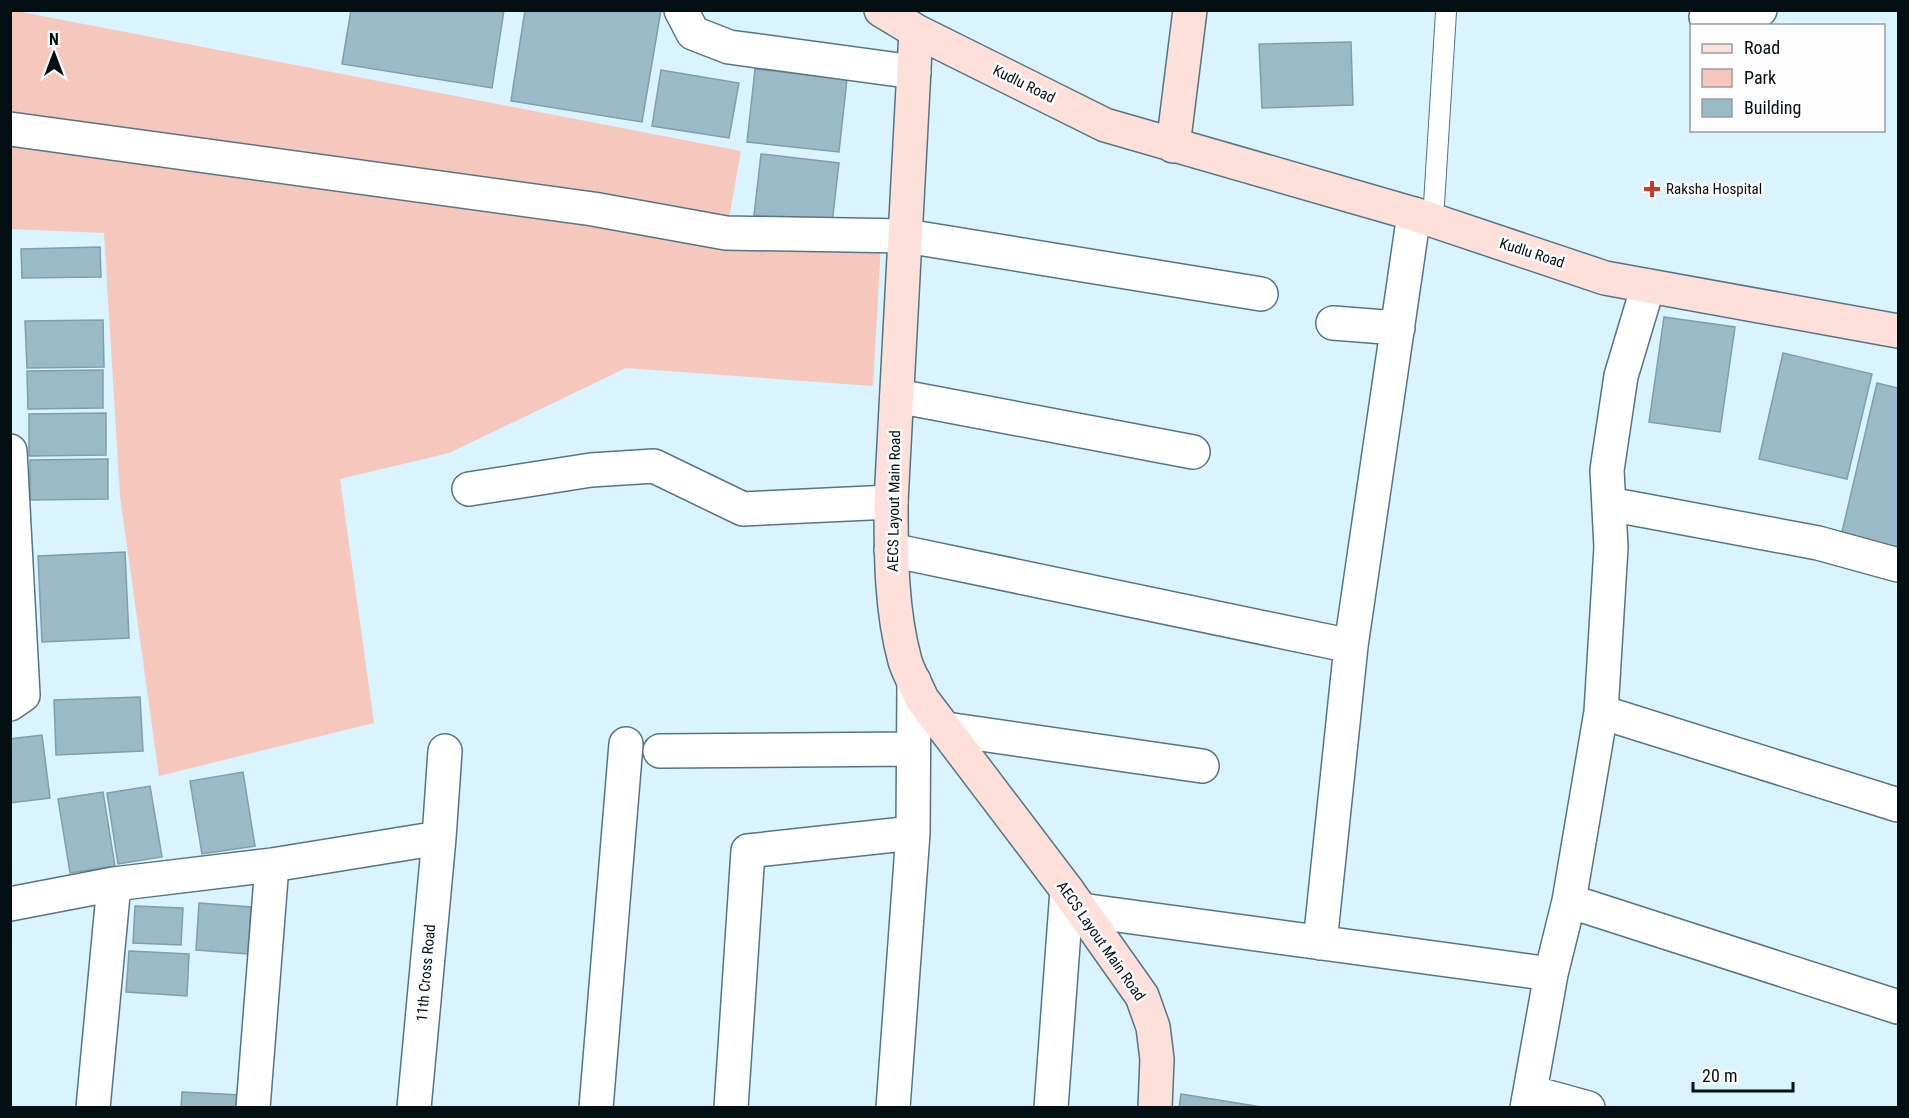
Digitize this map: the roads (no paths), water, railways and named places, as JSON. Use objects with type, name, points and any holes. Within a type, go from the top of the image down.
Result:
[{"type":"street","points":[[681,10],[693,33],[729,47],[914,72]]},
{"type":"street","name":"Kudlu Road","points":[[881,10],[916,31],[1105,125],[1423,217],[1605,278],[1899,331]]},
{"type":"street","points":[[1173,146],[1190,10]]},
{"type":"street","points":[[1706,17],[1760,10]]},
{"type":"street","name":"AECS Layout Main Road","points":[[916,31],[891,502],[891,550],[896,620],[906,663],[922,699],[1074,900],[1142,996],[1153,1027],[1157,1059],[1155,1107]]},
{"type":"street","points":[[10,129],[592,209],[726,233],[906,236],[1261,294]]},
{"type":"street","points":[[1320,943],[1351,646],[1398,328],[1423,217]]},
{"type":"street","points":[[1588,1107],[1528,1100],[1551,974],[1569,901],[1601,711],[1611,547],[1607,470],[1622,376],[1648,286]]},
{"type":"street","points":[[1333,323],[1398,328]]},
{"type":"street","points":[[897,396],[1193,452]]},
{"type":"street","points":[[10,451],[23,695],[10,704]]},
{"type":"street","points":[[469,489],[591,470],[654,466],[743,509],[891,502]]},
{"type":"street","points":[[1609,504],[1818,543],[1899,566]]},
{"type":"street","points":[[891,550],[1351,646]]},
{"type":"street","points":[[893,1107],[913,833],[914,681]]},
{"type":"street","points":[[1601,711],[1899,805]]},
{"type":"street","points":[[946,729],[1202,766]]},
{"type":"street","points":[[596,1107],[626,744]]},
{"type":"street","points":[[660,751],[913,749]]},
{"type":"street","name":"11th Cross Road","points":[[414,1107],[445,751]]},
{"type":"street","points":[[731,1107],[748,851],[913,833]]},
{"type":"street","points":[[10,904],[114,884],[272,865],[439,838]]},
{"type":"street","points":[[253,1107],[272,865]]},
{"type":"street","points":[[93,1107],[114,884]]},
{"type":"street","points":[[1051,1107],[1074,900],[1320,943],[1551,974]]},
{"type":"street","points":[[1569,901],[1899,1007]]},
{"type":"lane","points":[[1423,217],[1446,12]]},
{"type":"place","name":"Raksha Hospital","points":[[1652,189]]}]
